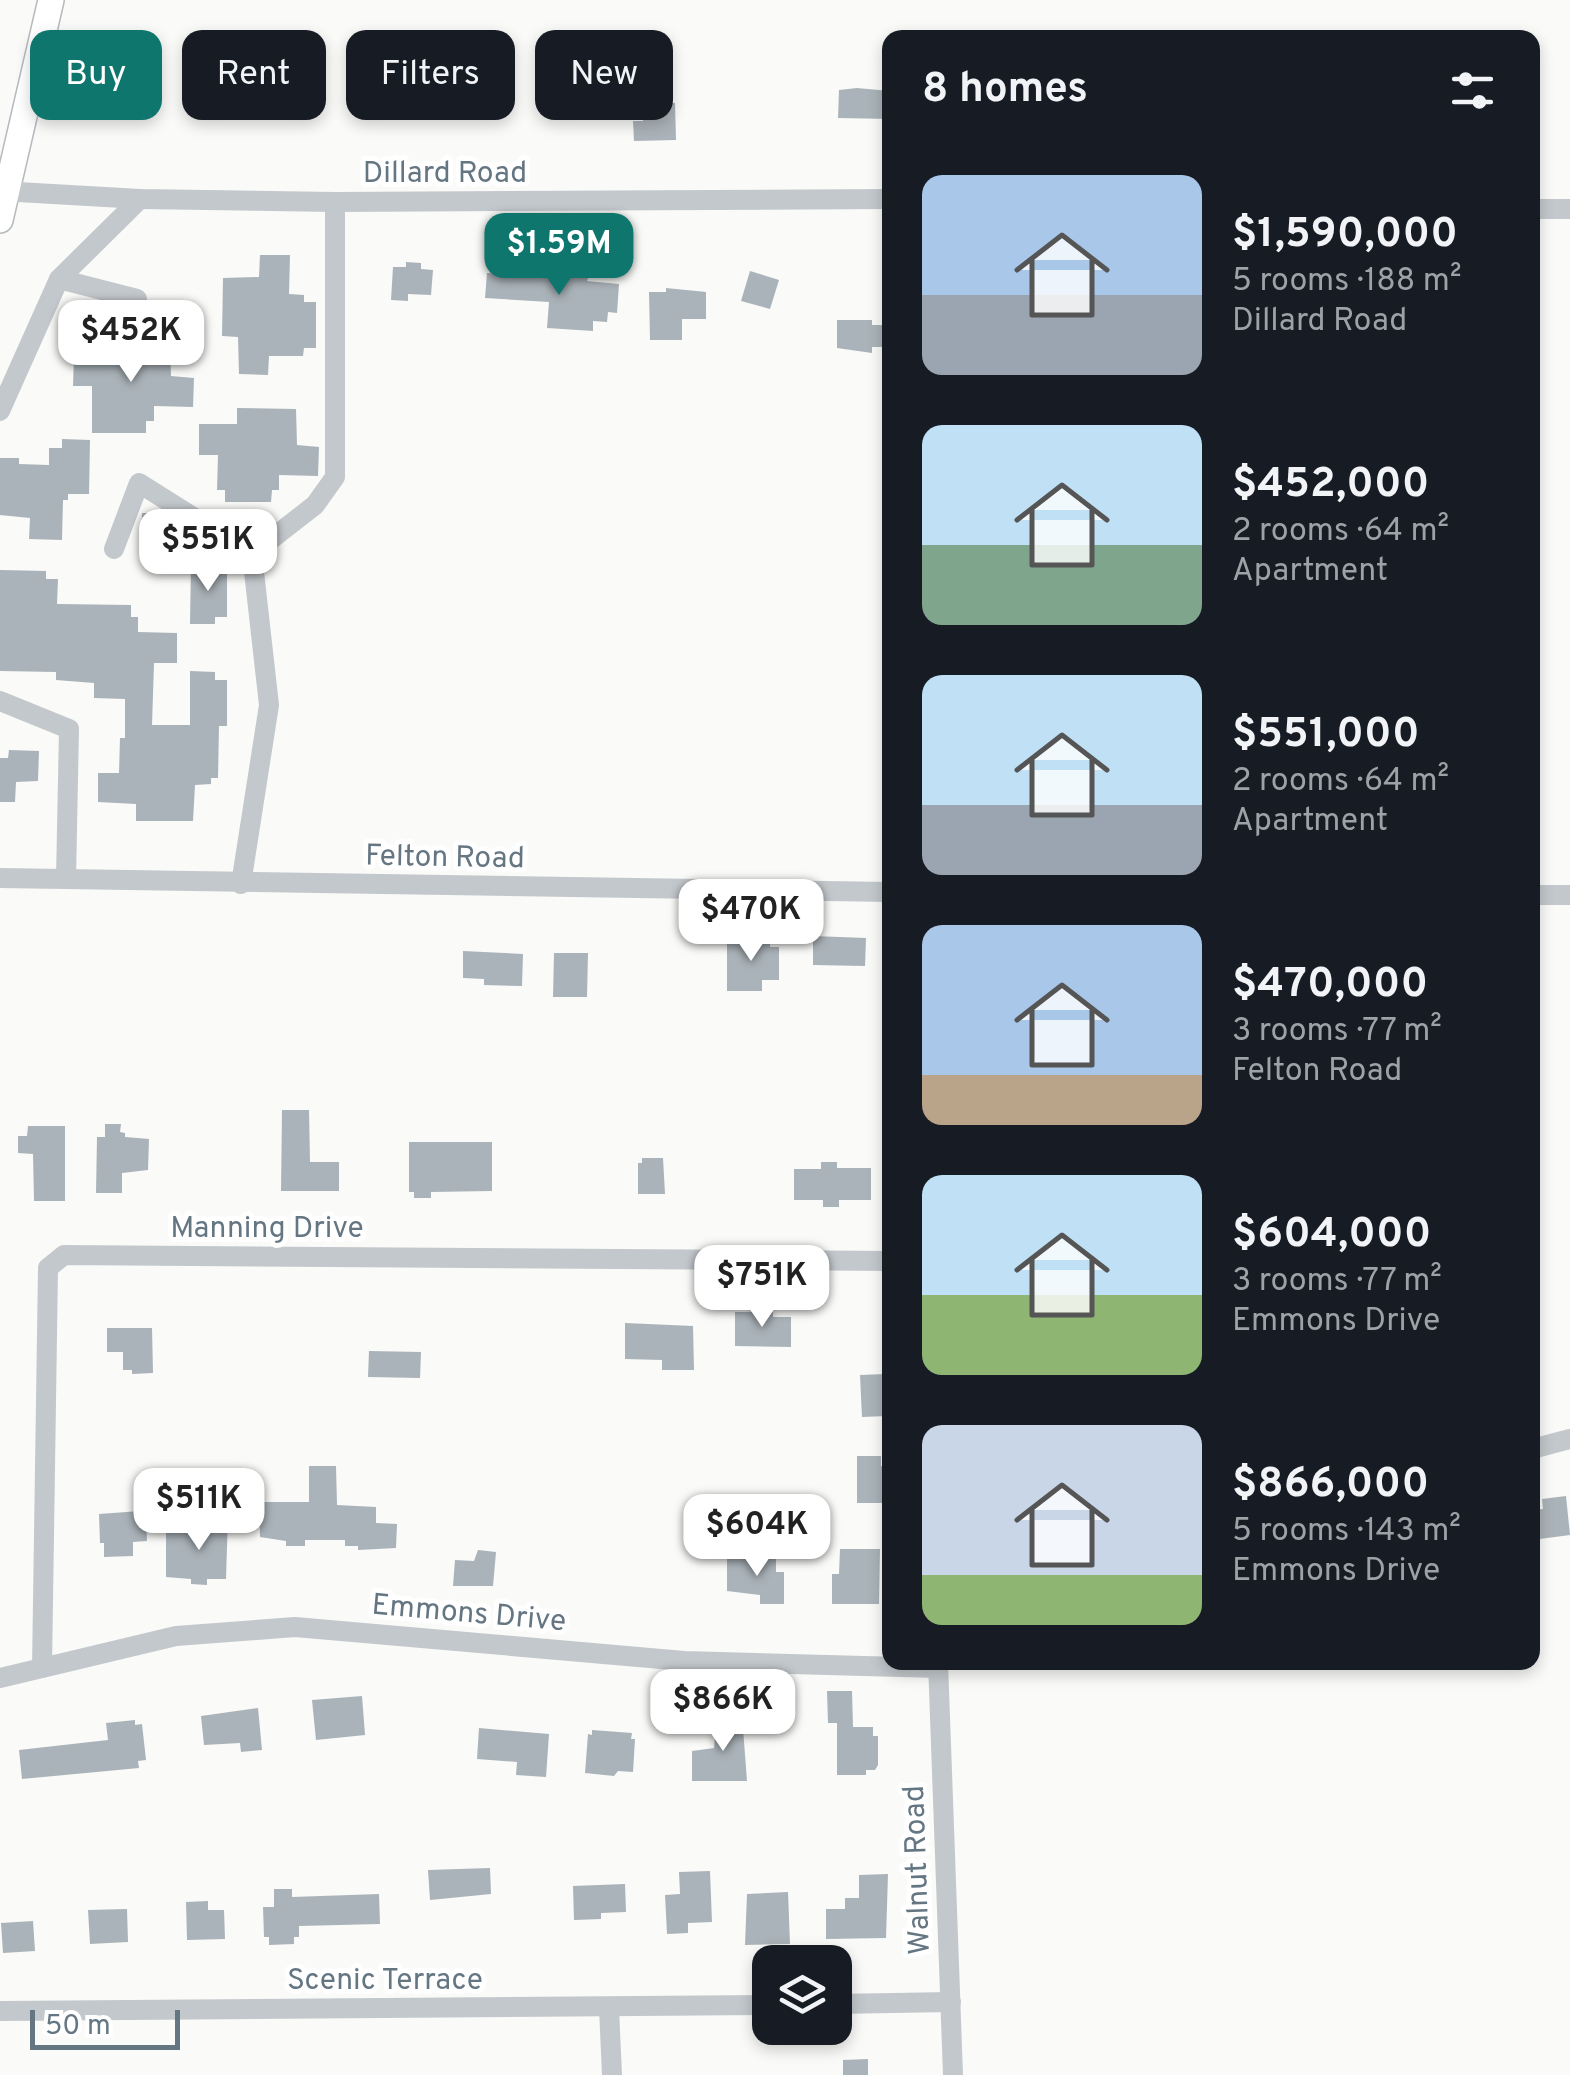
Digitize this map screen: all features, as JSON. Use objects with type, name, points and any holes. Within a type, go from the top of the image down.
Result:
[{"type":"main road","points":[[0,220],[51,0]]},
{"type":"street","name":"Dillard Road","points":[[4,192],[335,202],[882,200]]},
{"type":"street","points":[[0,411],[59,279],[140,199]]},
{"type":"street","points":[[252,554],[314,505],[335,477],[335,202]]},
{"type":"street","points":[[1540,209],[1570,209]]},
{"type":"street","points":[[59,279],[138,298]]},
{"type":"street","points":[[114,549],[139,484],[252,554]]},
{"type":"street","points":[[241,884],[269,705],[252,554]]},
{"type":"street","points":[[0,701],[69,729],[66,879]]},
{"type":"street","name":"Felton Road","points":[[0,878],[882,892]]},
{"type":"street","points":[[1540,895],[1570,895]]},
{"type":"street","name":"Manning Drive","points":[[42,1668],[48,1268],[64,1256],[882,1261]]},
{"type":"street","points":[[1540,1447],[1570,1439]]},
{"type":"street","name":"Emmons Drive","points":[[0,1678],[176,1636],[296,1627],[684,1661],[882,1664]]},
{"type":"street","name":"Walnut Road","points":[[938,1670],[953,2075]]},
{"type":"street","points":[[852,2004],[951,2002]]},
{"type":"street","name":"Scenic Terrace","points":[[0,2011],[752,2005]]},
{"type":"street","points":[[609,2008],[612,2075]]},
{"type":"building","points":[[839,90],[882,90],[882,119],[838,118]]},
{"type":"building","points":[[675,103],[676,140],[634,141],[633,121],[673,120]]},
{"type":"building","points":[[260,255],[290,255],[289,294],[304,295],[304,302],[316,302],[316,348],[304,348],[303,356],[269,356],[268,375],[239,374],[238,337],[222,336],[223,278],[259,277]]},
{"type":"building","points":[[406,262],[421,263],[421,269],[433,270],[431,295],[408,294],[408,301],[391,300],[393,267],[406,267]]},
{"type":"building","points":[[750,271],[779,280],[770,309],[741,301]]},
{"type":"building","points":[[487,273],[588,278],[587,281],[619,284],[617,313],[608,312],[607,322],[593,321],[593,331],[547,328],[549,302],[485,298]]},
{"type":"building","points":[[666,288],[706,292],[706,319],[682,319],[682,340],[650,340],[649,292],[666,292]]},
{"type":"building","points":[[837,320],[872,320],[872,325],[882,325],[882,347],[872,347],[872,353],[837,348]]},
{"type":"building","points":[[112,339],[170,340],[171,376],[194,378],[193,407],[154,406],[154,421],[146,421],[146,433],[92,433],[92,386],[73,386],[74,356],[112,355]]},
{"type":"building","points":[[237,408],[296,409],[297,445],[319,447],[318,476],[279,475],[279,490],[272,490],[271,502],[225,502],[225,490],[217,490],[218,455],[199,455],[199,424],[237,424]]},
{"type":"building","points":[[62,439],[90,440],[89,494],[68,494],[68,500],[63,500],[62,540],[29,539],[30,518],[0,515],[0,458],[19,458],[19,464],[49,465],[49,448],[62,448]]},
{"type":"building","points":[[142,513],[158,513],[157,520],[175,522],[174,555],[140,555]]},
{"type":"building","points":[[191,564],[216,565],[216,571],[227,571],[227,617],[215,617],[215,624],[190,624]]},
{"type":"building","points":[[0,570],[46,571],[46,579],[58,579],[57,604],[131,605],[131,617],[138,617],[138,632],[177,633],[177,663],[154,663],[152,725],[190,725],[190,671],[215,672],[215,680],[227,680],[227,726],[219,726],[218,778],[211,778],[211,784],[195,785],[193,821],[136,821],[136,804],[98,802],[98,773],[119,773],[120,738],[125,738],[125,699],[94,698],[94,683],[56,680],[56,672],[0,671]]},
{"type":"building","points":[[9,750],[39,751],[38,781],[16,782],[15,802],[0,802],[0,758],[8,758]]},
{"type":"building","points":[[813,936],[866,938],[865,966],[813,965]]},
{"type":"building","points":[[727,938],[753,938],[753,943],[779,947],[779,980],[762,980],[762,991],[727,991]]},
{"type":"building","points":[[463,951],[523,954],[522,986],[484,985],[484,979],[463,978]]},
{"type":"building","points":[[554,953],[588,953],[587,997],[553,997]]},
{"type":"building","points":[[282,1110],[309,1110],[310,1162],[339,1162],[339,1191],[281,1191]]},
{"type":"building","points":[[105,1124],[121,1124],[120,1132],[125,1137],[149,1139],[148,1170],[122,1173],[122,1193],[96,1193],[97,1137],[105,1137]]},
{"type":"building","points":[[28,1126],[65,1126],[65,1201],[34,1201],[33,1154],[18,1153],[18,1136],[27,1136]]},
{"type":"building","points":[[409,1142],[492,1142],[492,1191],[431,1192],[431,1198],[414,1198],[414,1192],[409,1192]]},
{"type":"building","points":[[642,1158],[663,1158],[665,1194],[638,1194],[638,1163],[642,1163]]},
{"type":"building","points":[[821,1162],[837,1162],[837,1168],[871,1168],[871,1200],[839,1200],[839,1207],[823,1207],[823,1200],[794,1200],[794,1169],[821,1169]]},
{"type":"building","points":[[735,1312],[773,1312],[773,1317],[791,1317],[791,1347],[735,1346]]},
{"type":"building","points":[[625,1323],[693,1326],[694,1370],[662,1370],[662,1360],[625,1359]]},
{"type":"building","points":[[107,1328],[152,1328],[153,1373],[132,1374],[132,1370],[123,1370],[123,1352],[107,1352]]},
{"type":"building","points":[[369,1351],[421,1352],[420,1378],[368,1377]]},
{"type":"building","points":[[882,1374],[882,1416],[862,1417],[860,1375]]},
{"type":"building","points":[[857,1456],[881,1456],[882,1503],[857,1503]]},
{"type":"building","points":[[309,1466],[336,1466],[337,1505],[376,1507],[376,1523],[397,1524],[396,1548],[358,1550],[358,1546],[345,1546],[345,1540],[305,1540],[305,1546],[286,1546],[286,1541],[260,1537],[259,1502],[309,1502]]},
{"type":"building","points":[[1566,1496],[1570,1535],[1540,1539],[1542,1499]]},
{"type":"building","points":[[146,1513],[147,1541],[133,1542],[133,1556],[104,1557],[99,1514]]},
{"type":"building","points":[[209,1515],[228,1515],[226,1579],[207,1579],[207,1585],[166,1577],[166,1532],[209,1532]]},
{"type":"building","points":[[840,1549],[880,1549],[879,1604],[832,1604],[832,1574],[839,1574]]},
{"type":"building","points":[[478,1550],[496,1552],[493,1586],[453,1586],[455,1560],[474,1561]]},
{"type":"building","points":[[727,1559],[776,1559],[776,1572],[784,1572],[784,1604],[760,1604],[760,1595],[727,1591]]},
{"type":"building","points":[[827,1691],[852,1691],[853,1727],[873,1727],[873,1736],[878,1736],[878,1765],[875,1770],[866,1770],[866,1775],[837,1775],[837,1723],[828,1723]]},
{"type":"building","points":[[362,1696],[365,1735],[316,1740],[312,1700]]},
{"type":"building","points":[[258,1708],[262,1750],[241,1752],[240,1743],[204,1745],[201,1716]]},
{"type":"building","points":[[717,1715],[742,1715],[747,1781],[692,1781],[692,1751],[714,1748]]},
{"type":"building","points":[[135,1720],[135,1725],[142,1724],[146,1760],[138,1761],[139,1768],[22,1779],[19,1750],[108,1740],[106,1723]]},
{"type":"building","points":[[479,1728],[549,1734],[546,1777],[516,1775],[517,1762],[477,1759]]},
{"type":"building","points":[[592,1730],[632,1733],[633,1772],[618,1771],[614,1776],[585,1773],[588,1734],[592,1735]]},
{"type":"building","points":[[490,1868],[491,1894],[430,1900],[428,1870]]},
{"type":"building","points":[[710,1871],[712,1922],[688,1923],[688,1933],[667,1934],[665,1895],[680,1894],[679,1872]]},
{"type":"building","points":[[888,1874],[886,1938],[826,1939],[826,1909],[845,1909],[845,1898],[859,1898],[859,1875]]},
{"type":"building","points":[[625,1884],[626,1912],[601,1913],[601,1919],[574,1920],[573,1886]]},
{"type":"building","points":[[274,1889],[292,1889],[292,1897],[379,1894],[380,1924],[299,1926],[294,1944],[269,1945],[269,1937],[264,1937],[263,1907],[274,1907]]},
{"type":"building","points":[[788,1892],[790,1944],[745,1945],[747,1894]]},
{"type":"building","points":[[208,1901],[208,1910],[224,1910],[225,1939],[187,1940],[186,1902]]},
{"type":"building","points":[[127,1909],[128,1942],[90,1944],[88,1910]]},
{"type":"building","points":[[33,1921],[35,1951],[3,1953],[1,1923]]},
{"type":"building","points":[[868,2059],[868,2075],[843,2075],[843,2060]]}]
